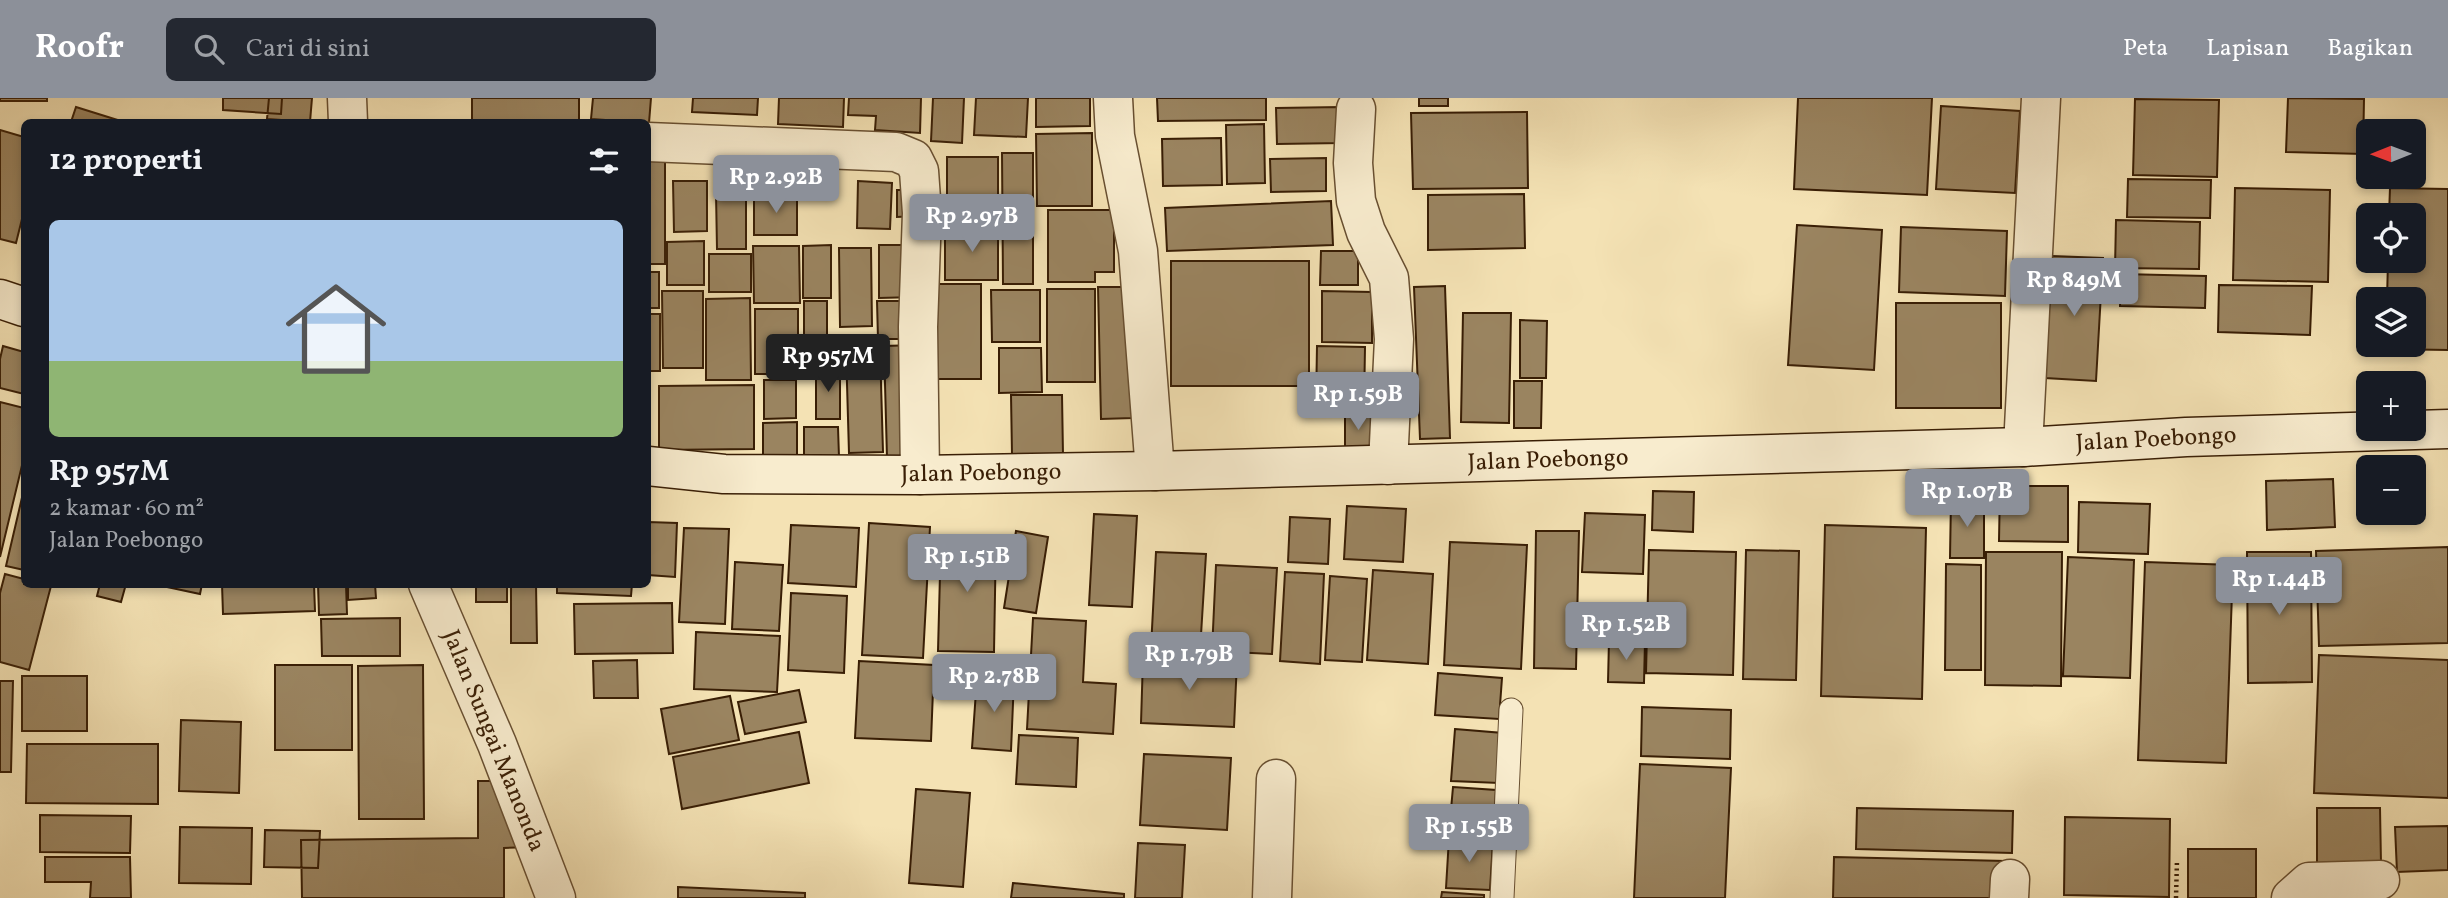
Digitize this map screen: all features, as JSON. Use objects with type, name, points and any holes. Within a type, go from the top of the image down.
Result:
[{"type":"street","points":[[347,98],[348,119]]},
{"type":"street","points":[[1113,98],[1115,135],[1138,251],[1155,471]]},
{"type":"street","points":[[2023,447],[2041,98]]},
{"type":"street","points":[[1356,109],[1353,163],[1356,201],[1366,232],[1389,278],[1394,339],[1388,465]]},
{"type":"street","points":[[651,142],[896,152],[909,156],[916,162],[922,213],[918,327],[920,475]]},
{"type":"street","points":[[0,299],[21,306]]},
{"type":"street","name":"Jalan Poebongo","points":[[651,466],[724,474],[920,475],[1155,471],[2023,447],[2186,437],[2448,429]]},
{"type":"street","name":"Jalan Sungai Manonda","points":[[430,588],[498,744],[556,898]]},
{"type":"street","points":[[1272,898],[1276,779]]},
{"type":"street","points":[[2291,898],[2309,882],[2380,880]]},
{"type":"lane","points":[[1502,898],[1511,710]]},
{"type":"path","points":[[2176,898],[2177,860]]},
{"type":"building","points":[[0,98],[47,98],[47,101],[0,101]]},
{"type":"building","points":[[223,98],[282,98],[281,114],[223,110]]},
{"type":"building","points":[[269,98],[312,98],[310,119],[267,119]]},
{"type":"building","points":[[472,98],[579,98],[579,119],[472,119]]},
{"type":"building","points":[[593,98],[651,98],[649,119],[591,119]]},
{"type":"building","points":[[693,98],[758,98],[757,115],[692,112]]},
{"type":"building","points":[[779,98],[844,98],[843,127],[778,124]]},
{"type":"building","points":[[849,98],[921,98],[920,133],[875,130],[876,116],[848,115]]},
{"type":"building","points":[[933,98],[964,98],[962,143],[931,141]]},
{"type":"building","points":[[976,98],[1028,98],[1026,137],[974,135]]},
{"type":"building","points":[[1036,98],[1090,98],[1090,126],[1036,127]]},
{"type":"building","points":[[1157,98],[1266,98],[1266,120],[1158,121]]},
{"type":"building","points":[[1419,98],[1448,98],[1448,106],[1419,106]]},
{"type":"building","points":[[1798,98],[1932,98],[1927,195],[1794,189]]},
{"type":"building","points":[[2288,98],[2364,99],[2364,119],[2356,119],[2356,154],[2286,152]]},
{"type":"building","points":[[2135,99],[2219,100],[2217,177],[2133,175]]},
{"type":"building","points":[[1941,106],[2020,111],[2015,193],[1936,189]]},
{"type":"building","points":[[76,107],[114,119],[72,119]]},
{"type":"building","points":[[1341,107],[1342,143],[1277,144],[1276,108]]},
{"type":"building","points":[[1527,112],[1528,188],[1413,189],[1411,113]]},
{"type":"building","points":[[1264,124],[1265,183],[1227,184],[1226,125]]},
{"type":"building","points":[[0,130],[21,136],[21,223],[16,243],[0,239]]},
{"type":"building","points":[[1092,133],[1092,206],[1037,206],[1036,134]]},
{"type":"building","points":[[1221,138],[1222,185],[1163,186],[1162,139]]},
{"type":"building","points":[[1002,153],[1033,153],[1033,284],[1003,284]]},
{"type":"building","points":[[947,157],[998,157],[998,222],[947,223]]},
{"type":"building","points":[[1326,158],[1326,191],[1271,192],[1270,159]]},
{"type":"building","points":[[651,161],[665,161],[665,264],[651,264]]},
{"type":"building","points":[[2128,179],[2211,180],[2210,218],[2127,217]]},
{"type":"building","points":[[673,181],[707,181],[707,231],[674,232]]},
{"type":"building","points":[[858,181],[892,183],[890,229],[857,228]]},
{"type":"building","points":[[2235,188],[2330,190],[2328,282],[2233,280]]},
{"type":"building","points":[[2390,189],[2448,189],[2448,350],[2426,350],[2426,287],[2387,287],[2388,273],[2426,273],[2426,203],[2389,203]]},
{"type":"building","points":[[897,190],[917,190],[916,216],[897,217]]},
{"type":"building","points":[[716,193],[746,193],[746,249],[717,249]]},
{"type":"building","points":[[1524,194],[1525,248],[1428,250],[1428,195]]},
{"type":"building","points":[[797,195],[797,235],[754,235],[754,196]]},
{"type":"building","points":[[1331,201],[1333,245],[1167,251],[1165,208]]},
{"type":"building","points":[[1048,210],[1114,210],[1114,272],[1095,272],[1095,282],[1048,282]]},
{"type":"building","points":[[2116,220],[2200,222],[2199,269],[2115,268]]},
{"type":"building","points":[[1797,225],[1882,230],[1874,370],[1788,365]]},
{"type":"building","points":[[1901,227],[2007,231],[2005,296],[1899,292]]},
{"type":"building","points":[[998,228],[998,280],[945,280],[945,229]]},
{"type":"building","points":[[704,241],[704,285],[667,285],[667,242]]},
{"type":"building","points":[[831,245],[831,298],[803,298],[803,246]]},
{"type":"building","points":[[879,245],[916,245],[916,297],[879,298]]},
{"type":"building","points":[[753,246],[799,246],[800,303],[754,303]]},
{"type":"building","points":[[839,248],[871,248],[872,326],[840,327]]},
{"type":"building","points":[[1321,251],[1358,251],[1358,285],[1320,285]]},
{"type":"building","points":[[709,254],[751,254],[751,292],[709,292]]},
{"type":"building","points":[[2052,256],[2103,258],[2096,381],[2045,378]]},
{"type":"building","points":[[1171,261],[1309,261],[1309,386],[1171,386]]},
{"type":"building","points":[[651,272],[659,272],[659,308],[651,308]]},
{"type":"building","points":[[2121,274],[2206,276],[2205,308],[2120,306]]},
{"type":"building","points":[[933,284],[981,284],[981,379],[934,379]]},
{"type":"building","points":[[2219,285],[2312,286],[2310,335],[2218,332]]},
{"type":"building","points":[[1445,286],[1450,438],[1420,439],[1414,287]]},
{"type":"building","points":[[1098,287],[1131,287],[1133,418],[1101,419]]},
{"type":"building","points":[[1047,289],[1095,289],[1095,382],[1047,382]]},
{"type":"building","points":[[991,290],[1040,290],[1040,342],[992,342]]},
{"type":"building","points":[[662,291],[703,291],[703,368],[663,368]]},
{"type":"building","points":[[1322,291],[1372,292],[1372,343],[1322,342]]},
{"type":"building","points":[[750,298],[751,380],[706,380],[706,299]]},
{"type":"building","points":[[804,301],[827,301],[827,337],[804,337]]},
{"type":"building","points":[[877,301],[913,301],[913,339],[878,339]]},
{"type":"building","points":[[1896,303],[2001,303],[2001,408],[1896,408]]},
{"type":"building","points":[[755,309],[798,309],[798,374],[755,374]]},
{"type":"building","points":[[1463,313],[1511,313],[1509,423],[1461,422]]},
{"type":"building","points":[[651,314],[660,314],[660,371],[651,371]]},
{"type":"building","points":[[1520,320],[1547,321],[1546,378],[1520,378]]},
{"type":"building","points":[[916,345],[919,457],[887,458],[884,346]]},
{"type":"building","points":[[3,346],[21,351],[21,393],[0,388]]},
{"type":"building","points":[[1317,346],[1365,347],[1364,406],[1316,405]]},
{"type":"building","points":[[880,348],[883,452],[849,453],[846,349]]},
{"type":"building","points":[[999,348],[1041,348],[1042,392],[999,393]]},
{"type":"building","points":[[816,370],[840,370],[840,419],[816,419]]},
{"type":"building","points":[[764,380],[796,380],[796,418],[764,419]]},
{"type":"building","points":[[1514,381],[1542,381],[1541,428],[1514,428]]},
{"type":"building","points":[[754,385],[754,449],[659,450],[659,386]]},
{"type":"building","points":[[1011,395],[1062,395],[1063,455],[1012,455]]},
{"type":"building","points":[[0,402],[21,407],[21,470],[0,557]]},
{"type":"building","points":[[1345,417],[1371,417],[1371,448],[1345,448]]},
{"type":"building","points":[[797,422],[797,458],[763,458],[763,423]]},
{"type":"building","points":[[804,427],[838,427],[839,457],[804,457]]},
{"type":"building","points":[[2333,479],[2335,527],[2267,530],[2266,481]]},
{"type":"building","points":[[2000,486],[2068,486],[2068,542],[1999,541]]},
{"type":"building","points":[[1653,491],[1694,492],[1693,532],[1652,530]]},
{"type":"building","points":[[1951,499],[1984,500],[1984,558],[1950,558]]},
{"type":"building","points":[[21,502],[21,569],[6,566]]},
{"type":"building","points":[[2079,502],[2150,504],[2148,554],[2078,552]]},
{"type":"building","points":[[1347,506],[1406,509],[1403,562],[1344,559]]},
{"type":"building","points":[[1585,513],[1645,515],[1643,574],[1582,572]]},
{"type":"building","points":[[1094,514],[1137,516],[1132,607],[1089,605]]},
{"type":"building","points":[[1290,517],[1330,519],[1328,564],[1288,562]]},
{"type":"building","points":[[651,522],[677,523],[675,577],[651,575]]},
{"type":"building","points":[[869,523],[930,527],[923,658],[862,655]]},
{"type":"building","points":[[791,525],[859,528],[856,587],[788,583]]},
{"type":"building","points":[[1825,525],[1926,528],[1922,699],[1821,696]]},
{"type":"building","points":[[684,528],[729,529],[725,624],[679,622]]},
{"type":"building","points":[[1016,531],[1048,537],[1036,613],[1004,608]]},
{"type":"building","points":[[1536,531],[1579,531],[1576,669],[1534,668]]},
{"type":"building","points":[[941,536],[996,537],[994,652],[938,651]]},
{"type":"building","points":[[1450,542],[1527,545],[1521,669],[1444,665]]},
{"type":"building","points":[[2448,547],[2448,643],[2319,646],[2316,551]]},
{"type":"building","points":[[1649,550],[1736,552],[1733,675],[1646,673]]},
{"type":"building","points":[[1746,550],[1799,551],[1796,680],[1743,679]]},
{"type":"building","points":[[1156,552],[1206,554],[1200,651],[1151,648]]},
{"type":"building","points":[[1986,552],[2062,552],[2061,686],[1985,685]]},
{"type":"building","points":[[2247,552],[2311,552],[2312,682],[2248,683]]},
{"type":"building","points":[[2068,557],[2134,560],[2130,678],[2063,676]]},
{"type":"building","points":[[735,562],[783,565],[779,631],[732,629]]},
{"type":"building","points":[[2145,562],[2233,565],[2226,763],[2138,760]]},
{"type":"building","points":[[1946,564],[1981,565],[1981,670],[1945,670]]},
{"type":"building","points":[[1216,565],[1277,568],[1272,654],[1212,651]]},
{"type":"building","points":[[1373,570],[1433,574],[1428,664],[1367,660]]},
{"type":"building","points":[[1285,572],[1324,574],[1320,664],[1280,661]]},
{"type":"building","points":[[5,574],[21,578],[21,588],[50,588],[29,670],[0,662],[0,593]]},
{"type":"building","points":[[1330,576],[1367,579],[1362,662],[1325,660]]},
{"type":"building","points":[[99,588],[125,588],[121,602],[97,596]]},
{"type":"building","points":[[172,588],[201,588],[200,594]]},
{"type":"building","points":[[222,588],[314,588],[315,611],[223,614]]},
{"type":"building","points":[[318,588],[346,588],[347,614],[319,615]]},
{"type":"building","points":[[348,588],[375,588],[376,598],[348,600]]},
{"type":"building","points":[[476,588],[507,588],[507,602],[476,602]]},
{"type":"building","points":[[511,588],[536,588],[537,643],[511,643]]},
{"type":"building","points":[[557,588],[632,588],[631,596],[557,593]]},
{"type":"building","points":[[791,593],[847,596],[844,673],[788,670]]},
{"type":"building","points":[[672,603],[673,653],[575,654],[574,604]]},
{"type":"building","points":[[400,618],[400,656],[322,656],[321,619]]},
{"type":"building","points":[[1033,618],[1086,621],[1083,682],[1116,684],[1113,734],[1027,729]]},
{"type":"building","points":[[696,632],[780,636],[777,692],[694,689]]},
{"type":"building","points":[[1609,640],[1645,641],[1644,683],[1608,682]]},
{"type":"building","points":[[2319,655],[2448,660],[2448,798],[2314,793]]},
{"type":"building","points":[[1143,658],[1237,661],[1234,727],[1141,723]]},
{"type":"building","points":[[637,660],[638,698],[594,698],[593,661]]},
{"type":"building","points":[[859,661],[934,665],[931,741],[855,738]]},
{"type":"building","points":[[275,665],[352,665],[352,750],[275,750]]},
{"type":"building","points":[[423,665],[424,819],[359,819],[358,666]]},
{"type":"building","points":[[1438,673],[1502,678],[1499,719],[1435,715]]},
{"type":"building","points":[[22,676],[87,676],[87,731],[22,731]]},
{"type":"building","points":[[977,677],[1014,679],[1011,751],[972,748]]},
{"type":"building","points":[[0,681],[13,681],[11,772],[0,772]]},
{"type":"building","points":[[799,690],[806,722],[745,734],[738,702]]},
{"type":"building","points":[[730,696],[739,740],[669,754],[661,709]]},
{"type":"building","points":[[1642,707],[1731,710],[1730,759],[1641,756]]},
{"type":"building","points":[[181,720],[241,722],[239,793],[179,791]]},
{"type":"building","points":[[1455,729],[1503,733],[1499,783],[1451,781]]},
{"type":"building","points":[[799,732],[809,783],[682,809],[673,757]]},
{"type":"building","points":[[1019,735],[1078,738],[1076,787],[1016,784]]},
{"type":"building","points":[[27,744],[158,744],[158,804],[26,803]]},
{"type":"building","points":[[1144,754],[1231,758],[1227,830],[1140,825]]},
{"type":"building","points":[[1640,764],[1731,768],[1725,898],[1634,898]]},
{"type":"building","points":[[478,781],[507,781],[532,847],[504,848],[504,898],[302,898],[301,840],[478,838]]},
{"type":"building","points":[[1453,787],[1496,790],[1493,835],[1449,832]]},
{"type":"building","points":[[916,789],[970,793],[963,887],[909,883]]},
{"type":"building","points":[[1857,808],[2013,811],[2012,853],[1856,849]]},
{"type":"building","points":[[2317,808],[2380,808],[2381,864],[2317,864]]},
{"type":"building","points":[[40,815],[131,816],[130,853],[40,852]]},
{"type":"building","points":[[2065,817],[2170,819],[2169,897],[2064,895]]},
{"type":"building","points":[[2448,826],[2448,870],[2397,872],[2395,827]]},
{"type":"building","points":[[180,827],[252,828],[251,884],[179,883]]},
{"type":"building","points":[[265,830],[320,831],[318,868],[264,867]]},
{"type":"building","points":[[1449,838],[1493,841],[1490,890],[1446,888]]},
{"type":"building","points":[[1138,843],[1185,845],[1182,898],[1135,898]]},
{"type":"building","points":[[2188,849],[2256,849],[2256,898],[2188,898]]},
{"type":"building","points":[[45,857],[130,857],[131,898],[90,898],[91,882],[45,882]]},
{"type":"building","points":[[1834,857],[2006,861],[2005,898],[1833,898]]},
{"type":"building","points":[[1013,883],[1124,894],[1124,898],[1011,898]]},
{"type":"building","points":[[678,887],[805,893],[805,898],[678,898]]},
{"type":"building","points":[[1442,892],[1484,895],[1484,898],[1441,898]]}]
